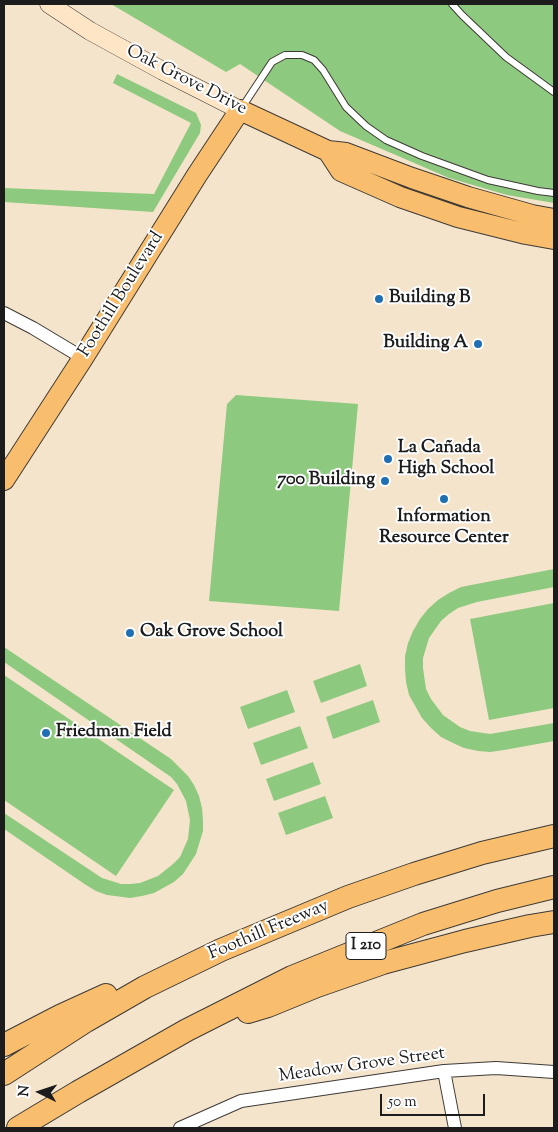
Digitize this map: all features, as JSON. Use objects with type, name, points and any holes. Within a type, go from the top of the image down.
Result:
[{"type":"highway","points":[[482,853],[554,822]]},
{"type":"highway","name":"Foothill Freeway","points":[[4,1074],[86,1021],[145,987],[221,950],[348,897],[414,874],[482,853],[554,836]]},
{"type":"highway","name":"I 210","points":[[18,1128],[187,1030],[292,977],[422,924],[497,901],[554,887]]},
{"type":"highway","points":[[187,1030],[268,1006],[317,986],[383,963],[465,941],[554,922]]},
{"type":"highway","points":[[4,1045],[110,993],[221,950]]},
{"type":"main road","name":"Oak Grove Drive","points":[[240,110],[328,151],[346,153],[468,197],[532,215],[554,219]]},
{"type":"main road","name":"Foothill Boulevard","points":[[4,480],[240,110]]},
{"type":"main road","points":[[328,151],[340,171],[400,197],[458,217],[554,239]]},
{"type":"street","name":"Oak Grove Drive","points":[[49,4],[98,36],[240,110]]},
{"type":"street","points":[[4,313],[83,358]]},
{"type":"street","name":"Meadow Grove Street","points":[[180,1128],[241,1101],[444,1071],[496,1068],[554,1072]]},
{"type":"street","points":[[444,1071],[455,1128]]},
{"type":"lane","points":[[452,4],[506,57],[554,92]]},
{"type":"lane","points":[[240,110],[272,62],[285,55],[302,55],[314,60],[324,70],[346,107],[366,126],[386,140],[422,156],[488,180],[554,193]]},
{"type":"green space","points":[[111,4],[554,4],[554,203],[507,195],[449,178],[340,131],[240,64],[226,72]]},
{"type":"green space","points":[[117,74],[196,113],[201,125],[200,133],[153,212],[4,202],[4,188],[154,194],[191,123],[113,83]]},
{"type":"green space","points":[[236,395],[358,404],[339,611],[209,601],[227,404]]},
{"type":"green space","points":[[554,569],[554,587],[477,602],[458,608],[449,614],[441,621],[429,638],[423,658],[423,668],[426,689],[431,699],[443,715],[460,727],[470,731],[490,734],[554,723],[554,741],[490,752],[464,748],[441,737],[422,718],[409,695],[406,682],[405,656],[408,643],[420,619],[438,600],[461,587]]},
{"type":"green space","points":[[554,603],[554,708],[489,720],[470,619]]},
{"type":"green space","points":[[4,647],[171,759],[188,776],[199,796],[202,808],[203,831],[196,854],[183,874],[174,882],[154,893],[142,896],[130,898],[107,895],[86,885],[4,829],[4,813],[102,878],[121,884],[130,884],[140,883],[158,876],[180,857],[188,839],[190,820],[186,801],[171,777],[4,662]]},
{"type":"green space","points":[[360,664],[367,686],[321,703],[313,681]]},
{"type":"green space","name":"Friedman Field","points":[[4,675],[174,790],[116,876],[4,800]]},
{"type":"green space","points":[[287,690],[295,712],[248,729],[240,707]]},
{"type":"green space","points":[[373,700],[380,722],[333,739],[326,717]]},
{"type":"green space","points":[[300,726],[308,748],[261,765],[253,743]]},
{"type":"green space","points":[[313,762],[321,784],[274,801],[266,779]]},
{"type":"green space","points":[[325,796],[333,818],[286,835],[278,813]]},
{"type":"place","name":"Building B","points":[[379,299]]},
{"type":"place","name":"Building A","points":[[478,344]]},
{"type":"place","name":"La Cañada High School","points":[[388,459]]},
{"type":"place","name":"700 Building","points":[[385,481]]},
{"type":"place","name":"Information Resource Center","points":[[444,499]]},
{"type":"place","name":"Oak Grove School","points":[[130,633]]},
{"type":"place","name":"Friedman Field","points":[[46,733]]}]
